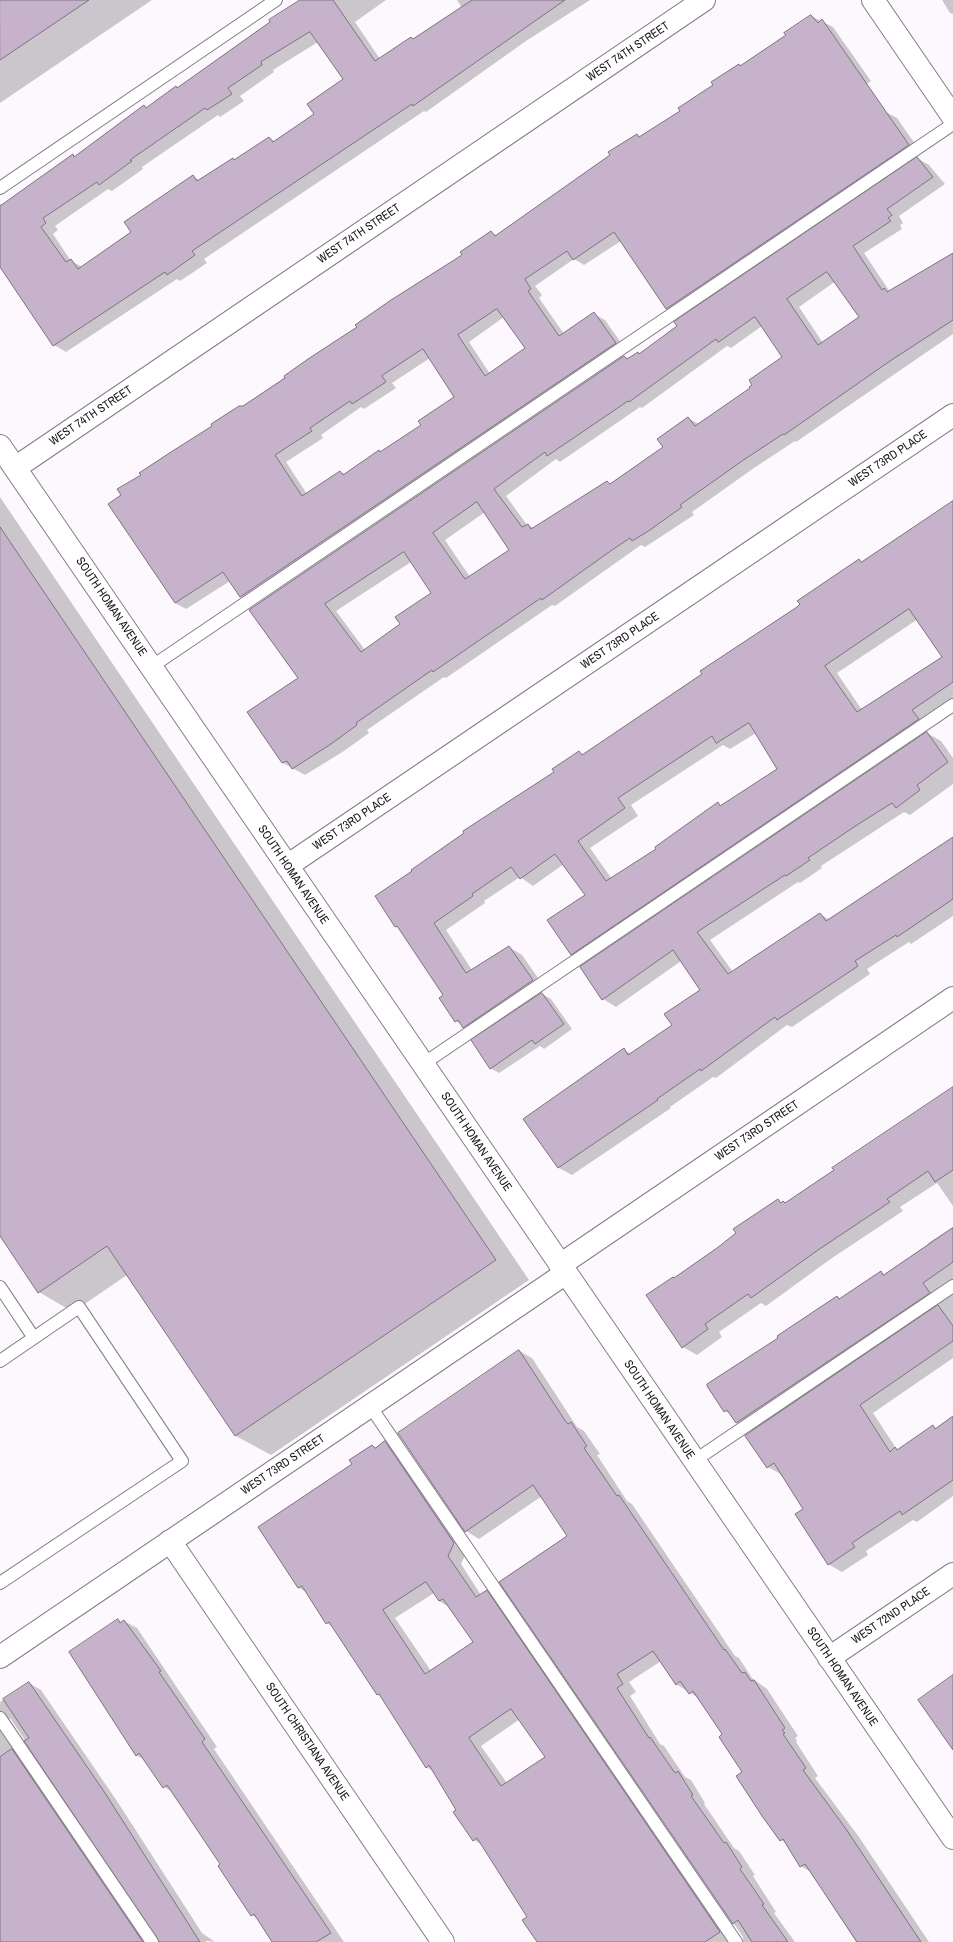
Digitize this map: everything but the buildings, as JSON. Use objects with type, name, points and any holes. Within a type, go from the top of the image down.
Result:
[{"type":"street","name":"WEST 74TH STREET","points":[[15,468],[704,0]]},
{"type":"street","points":[[874,0],[953,117]]},
{"type":"street","name":"WEST 73RD PLACE","points":[[287,866],[953,415]]},
{"type":"street","name":"SOUTH HOMAN AVENUE","points":[[0,446],[953,1838]]},
{"type":"street","name":"WEST 73RD STREET","points":[[0,1657],[370,1406],[563,1269],[953,998]]},
{"type":"street","name":"SOUTH CHRISTIANA AVENUE","points":[[170,1541],[443,1942]]},
{"type":"street","name":"WEST 72ND PLACE","points":[[829,1658],[953,1574]]},
{"type":"lane","points":[[0,188],[276,0]]},
{"type":"lane","points":[[151,667],[953,124]]},
{"type":"lane","points":[[423,1064],[953,705]]},
{"type":"lane","points":[[694,1461],[953,1286]]},
{"type":"lane","points":[[0,1287],[34,1338]]},
{"type":"lane","points":[[0,1361],[79,1307],[182,1461],[0,1583]]},
{"type":"lane","points":[[370,1406],[736,1942]]},
{"type":"lane","points":[[0,1718],[152,1942]]}]
